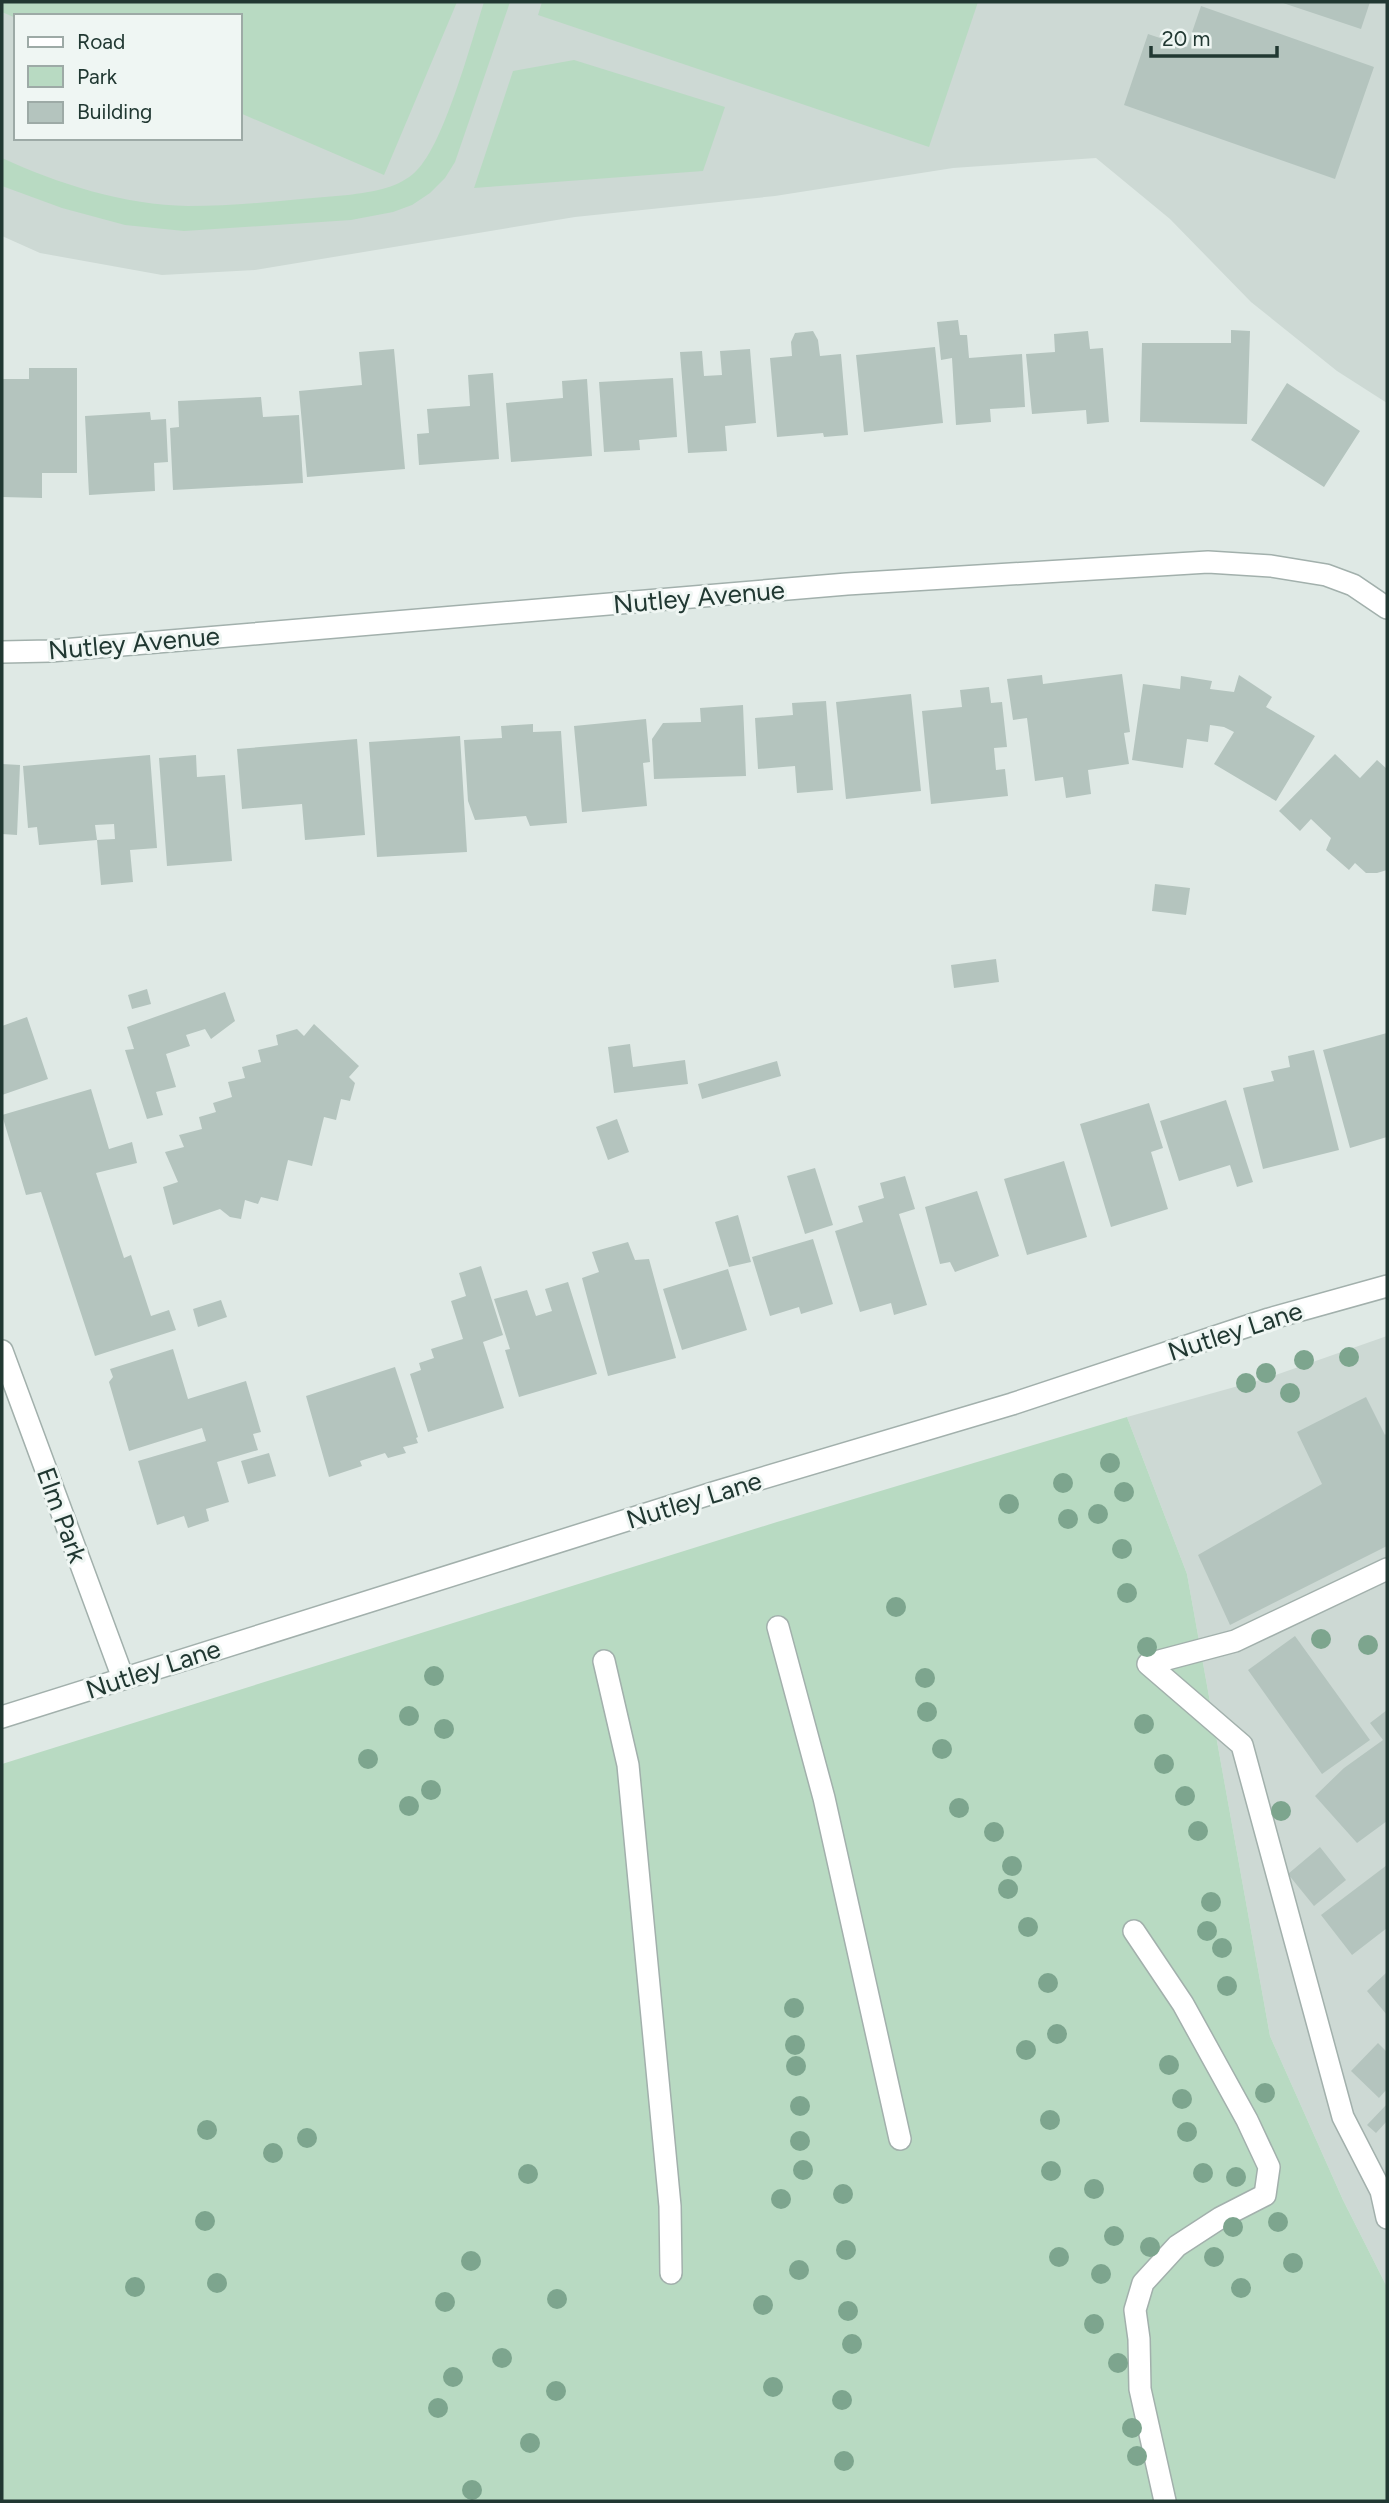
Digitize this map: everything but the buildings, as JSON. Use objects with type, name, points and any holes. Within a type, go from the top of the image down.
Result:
[{"type":"street","name":"Nutley Avenue","points":[[2,652],[62,650],[847,584],[1208,562],[1271,566],[1326,575],[1353,585],[1387,608]]},
{"type":"street","name":"Nutley Lane","points":[[2,1717],[705,1496],[1012,1404],[1269,1319],[1387,1286]]},
{"type":"street","name":"Elm Park","points":[[2,1351],[123,1678]]},
{"type":"street","points":[[1387,1569],[1235,1641],[1148,1664],[1242,1745],[1343,2117],[1384,2189],[1387,2218]]},
{"type":"street","points":[[778,1627],[824,1798],[900,2139]]},
{"type":"street","points":[[604,1661],[628,1765],[670,2206],[671,2273]]},
{"type":"street","points":[[1134,1931],[1183,2004],[1247,2120],[1269,2167],[1265,2195],[1220,2218],[1177,2245],[1143,2283],[1135,2310],[1139,2339],[1139,2389],[1165,2501]]},
{"type":"shaded area","points":[[2,2],[1387,2],[1387,403],[1337,371],[1251,302],[1170,219],[1096,158],[953,168],[775,196],[575,217],[255,270],[162,275],[40,253],[2,236]]},
{"type":"shaded area","points":[[1387,1336],[1387,2287],[1343,2200],[1270,2036],[1187,1574],[1127,1417],[1267,1378]]},
{"type":"green space","points":[[2,2],[457,2],[384,175],[242,114],[242,14],[14,14],[14,17],[2,12]]},
{"type":"green space","points":[[484,2],[510,2],[455,162],[445,178],[430,193],[412,205],[393,212],[351,220],[184,231],[125,225],[62,208],[2,186],[2,158],[92,191],[164,205],[208,206],[268,202],[348,195],[391,186],[413,174],[435,143],[455,94]]},
{"type":"green space","points":[[542,2],[978,2],[929,147],[538,15]]},
{"type":"green space","points":[[574,60],[725,107],[703,171],[474,188],[513,71]]},
{"type":"green space","points":[[1127,1417],[1187,1574],[1270,2036],[1343,2200],[1387,2287],[1387,2501],[2,2501],[2,1764],[777,1522]]}]
